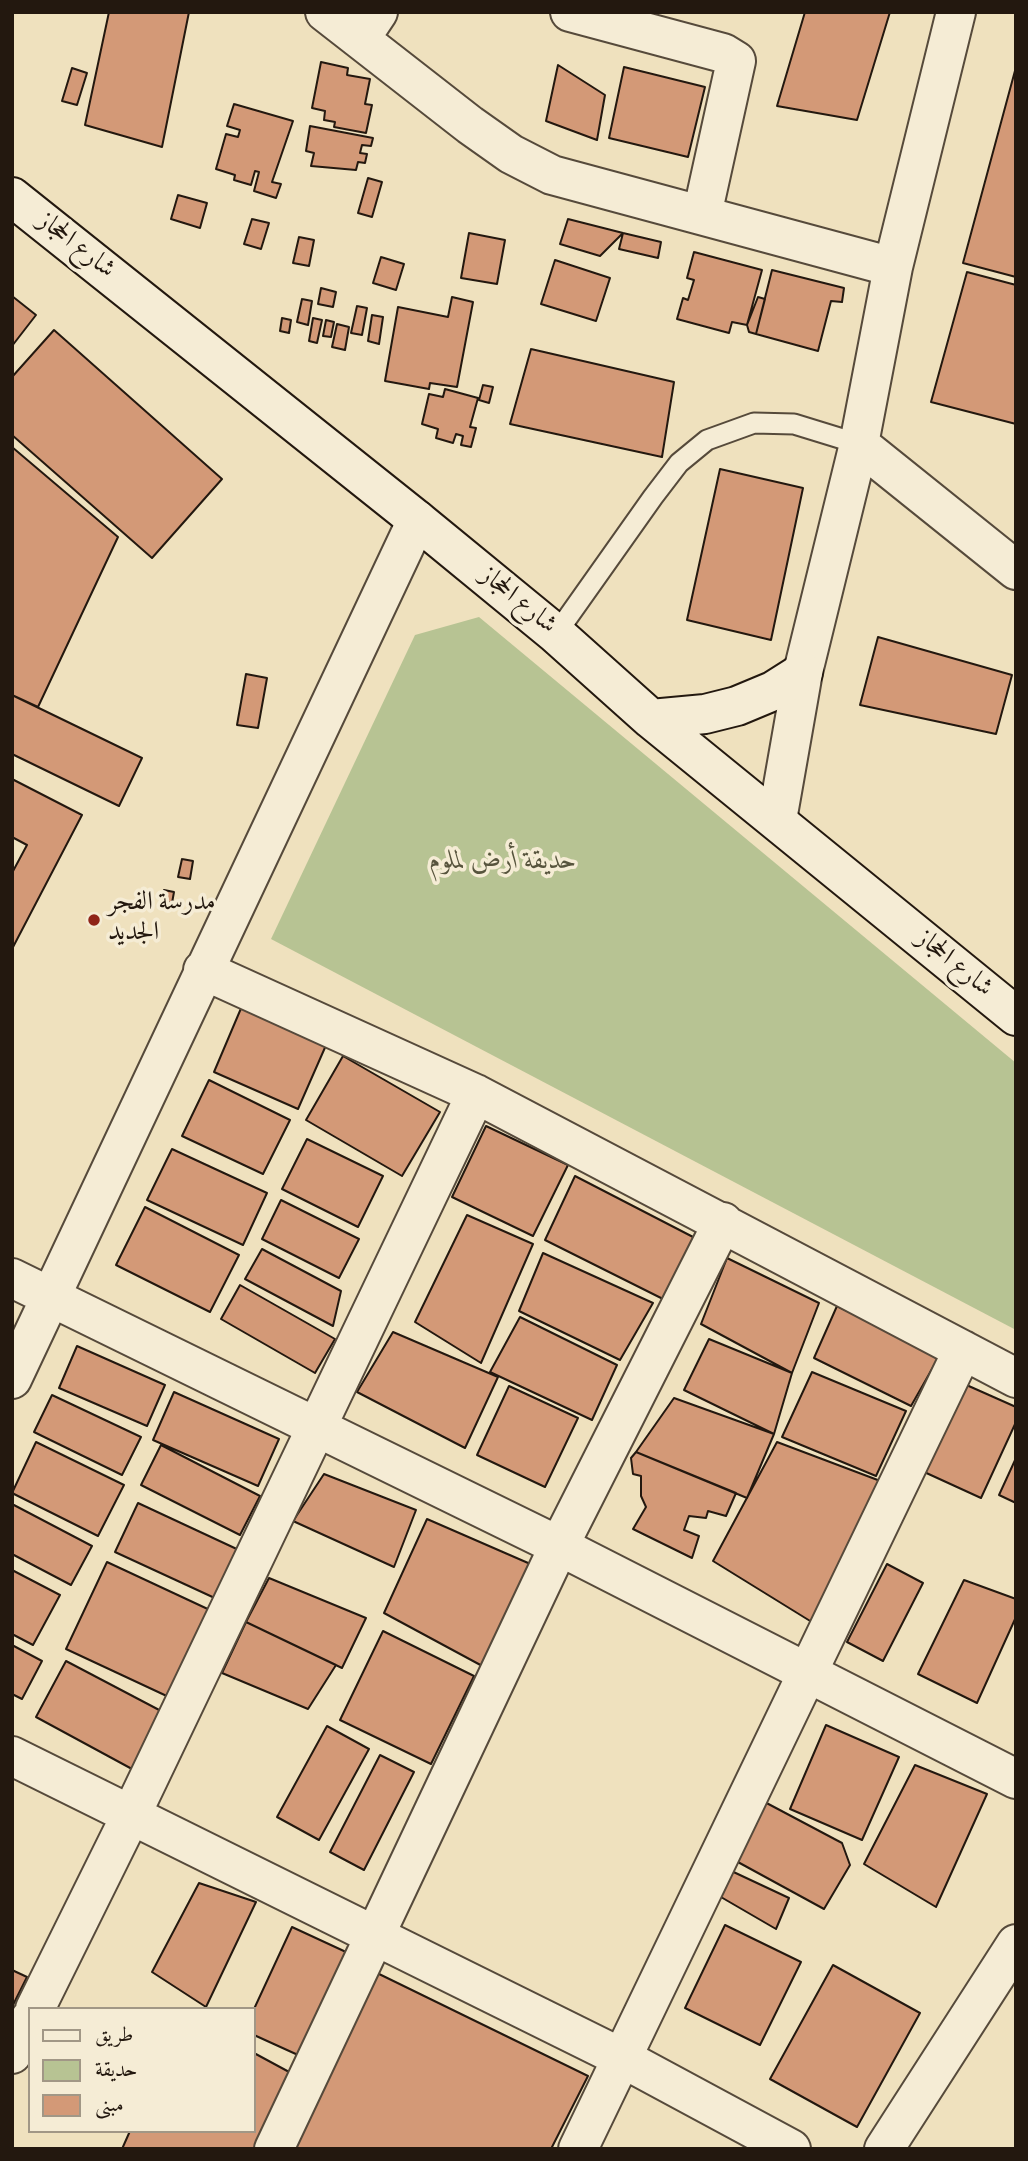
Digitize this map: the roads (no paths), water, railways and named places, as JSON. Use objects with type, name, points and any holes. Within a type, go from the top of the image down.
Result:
[{"type":"street","points":[[325,12],[369,26],[470,125],[552,175],[893,267]]},
{"type":"street","points":[[570,12],[723,53],[736,61],[702,215]]},
{"type":"street","points":[[777,820],[803,672],[859,444],[893,267],[956,12]]},
{"type":"street","name":"شارع الحجاز","points":[[12,197],[556,634],[651,719],[1016,1016]]},
{"type":"street","points":[[859,444],[1016,570]]},
{"type":"street","points":[[12,1379],[416,520]]},
{"type":"street","points":[[651,719],[705,714],[737,706],[773,691],[803,672]]},
{"type":"street","points":[[203,970],[475,1094],[1016,1378]]},
{"type":"street","points":[[36,2007],[475,1094]]},
{"type":"street","points":[[274,2149],[559,1546],[723,1222]]},
{"type":"street","points":[[12,1278],[559,1546],[1016,1779]]},
{"type":"street","points":[[578,2149],[624,2059],[963,1350]]},
{"type":"street","points":[[12,1756],[132,1812],[624,2059],[791,2149]]},
{"type":"street","points":[[884,2149],[1016,1944]]},
{"type":"street","points":[[12,2054],[28,2023]]},
{"type":"lane","points":[[556,634],[660,488],[680,463],[707,440],[754,423],[794,424],[859,444]]},
{"type":"place","name":"مدرسة الفجر الجديد","points":[[94,920]]},
{"type":"park label","name":"حديقة أرض لملوم","points":[[503,864]]}]
